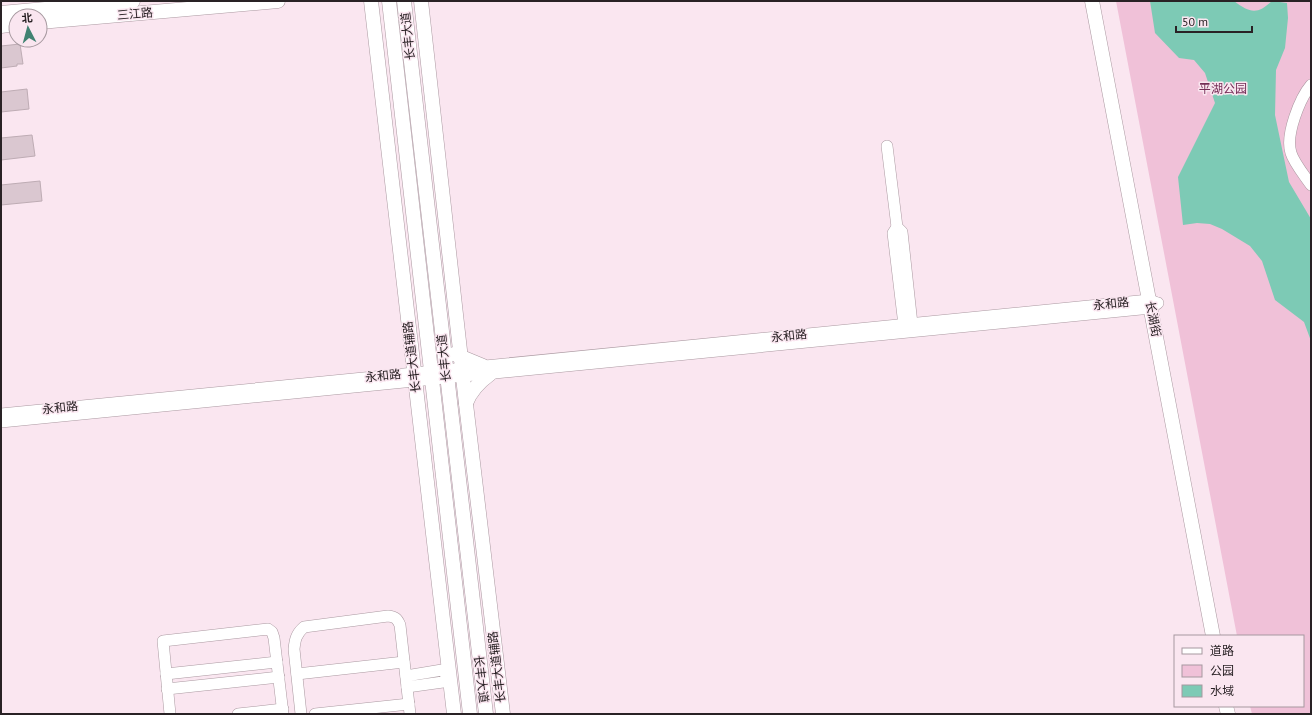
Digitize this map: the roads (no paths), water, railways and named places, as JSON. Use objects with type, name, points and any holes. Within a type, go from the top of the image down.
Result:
[{"type":"main road","name":"三江路","points":[[48,10],[133,1]]},
{"type":"main road","name":"三江路","points":[[48,11],[278,1]]},
{"type":"main road","name":"长丰大道辅路","points":[[371,1],[454,714]]},
{"type":"main road","name":"长丰大道","points":[[389,1],[470,714]]},
{"type":"main road","name":"长丰大道","points":[[404,1],[486,714]]},
{"type":"main road","name":"长丰大道辅路","points":[[421,1],[466,404],[503,714]]},
{"type":"main road","name":"长湖街","points":[[1092,1],[1152,304],[1221,635]]},
{"type":"main road","name":"长湖街","points":[[1101,1],[1152,304],[1213,635]]},
{"type":"main road","points":[[444,349],[462,367],[487,370],[469,394],[466,404]]},
{"type":"main road","points":[[467,555],[484,553]]},
{"type":"main road","points":[[449,674],[480,670]]},
{"type":"street","points":[[1311,84],[1305,92],[1294,119],[1290,136],[1291,152],[1311,185]]},
{"type":"street","points":[[887,146],[897,227],[902,232],[908,327]]},
{"type":"street","name":"永和路","points":[[1,414],[432,376],[446,374],[462,367],[487,370],[908,327],[1152,304]]},
{"type":"street","name":"永和路","points":[[1,422],[415,377]]},
{"type":"street","points":[[301,714],[294,649],[295,639],[299,631],[304,627],[388,616],[394,616],[398,619],[400,625],[409,709],[315,714]]},
{"type":"street","points":[[170,714],[163,641],[268,629],[272,632],[274,638],[283,712],[238,714]]},
{"type":"street","points":[[166,674],[277,662]]},
{"type":"street","points":[[297,674],[404,662]]},
{"type":"street","points":[[406,681],[442,670],[449,674]]},
{"type":"street","points":[[168,689],[279,677]]},
{"type":"water","points":[[1150,1],[1234,1],[1253,11],[1262,9],[1272,1],[1287,3],[1288,18],[1285,48],[1276,70],[1275,115],[1289,182],[1311,219],[1311,341],[1304,322],[1275,300],[1262,261],[1250,246],[1222,229],[1210,224],[1197,223],[1183,225],[1178,177],[1215,103],[1205,73],[1194,60],[1179,58],[1155,33]]},
{"type":"park label","name":"平湖公园","points":[[1223,89]]}]
